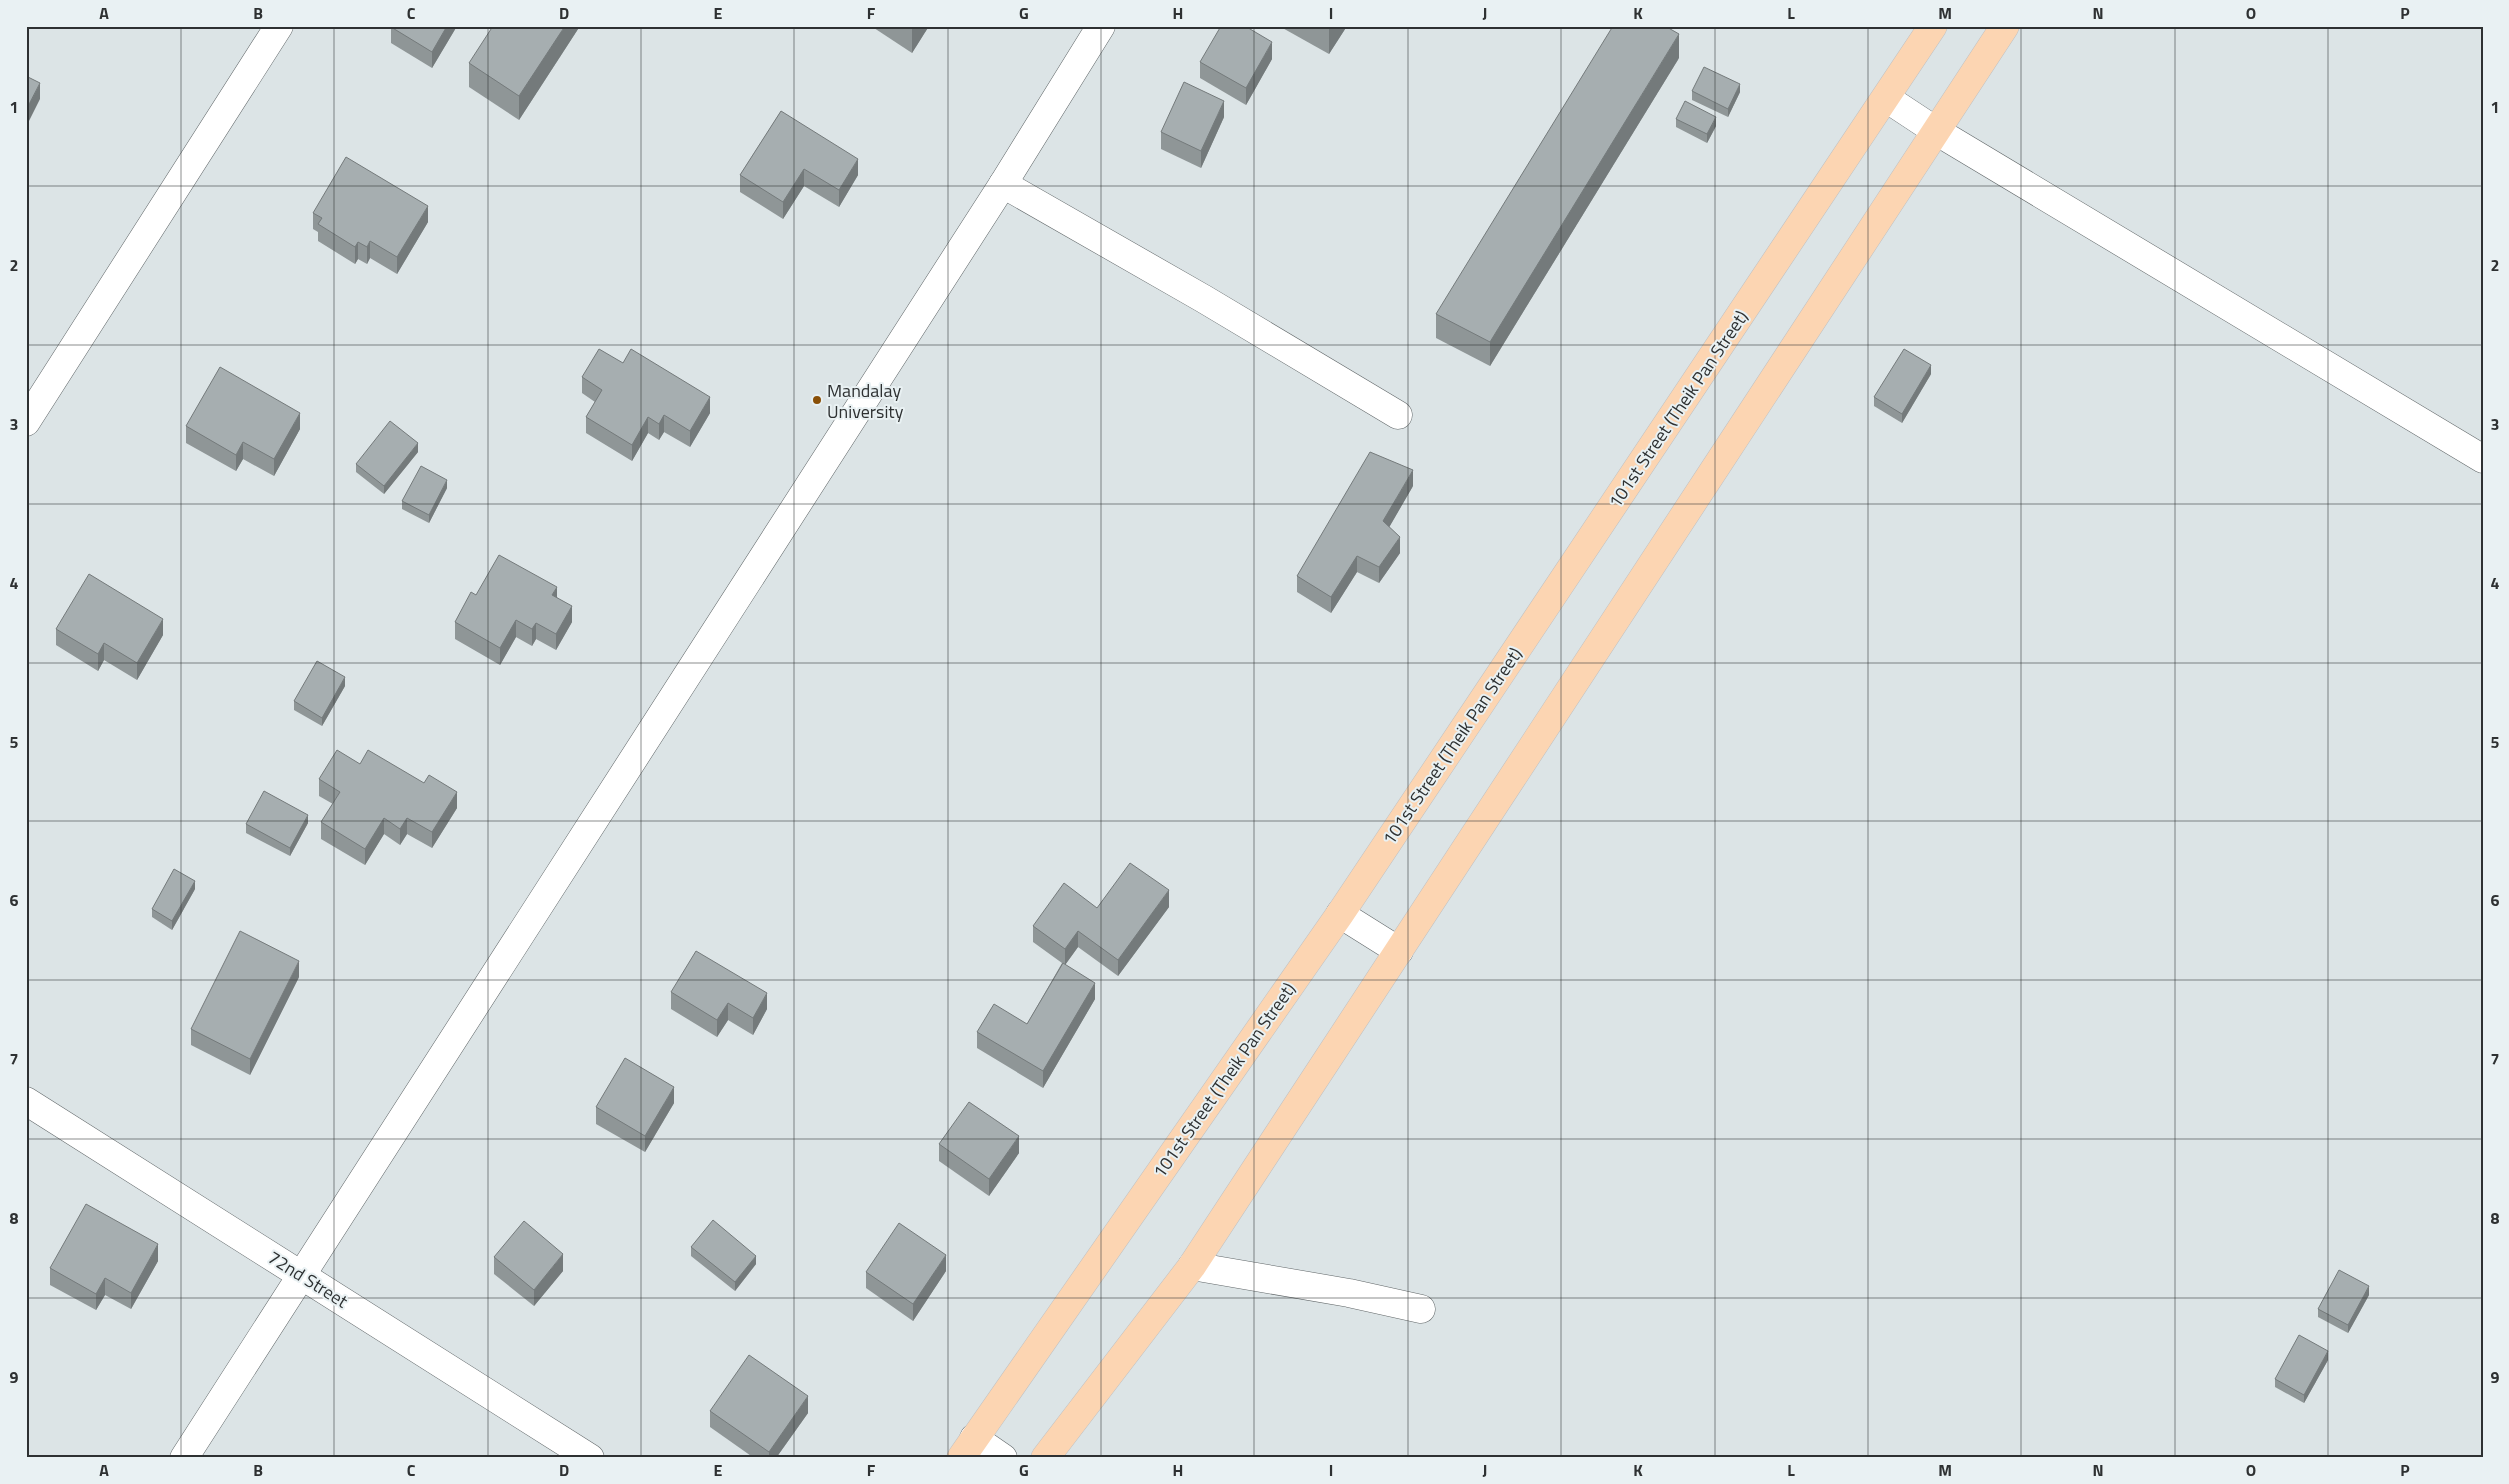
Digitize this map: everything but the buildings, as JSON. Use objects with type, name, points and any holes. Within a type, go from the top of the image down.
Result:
[{"type":"main road","name":"101st Street (Theik Pan Street)","points":[[967,1448],[1340,914],[1933,26]]},
{"type":"main road","points":[[1045,1458],[1192,1266],[2005,26]]},
{"type":"lane","points":[[26,422],[279,26]]},
{"type":"lane","points":[[184,1458],[300,1274],[1003,184],[1101,26]]},
{"type":"lane","points":[[1886,98],[1936,131],[2483,459]]},
{"type":"lane","points":[[1003,184],[1204,299],[1398,414]]},
{"type":"lane","points":[[1340,914],[1399,951]]},
{"type":"lane","name":"72nd Street","points":[[26,1101],[590,1458]]},
{"type":"lane","points":[[1192,1266],[1349,1293],[1421,1309]]},
{"type":"lane","points":[[967,1448],[1003,1458]]},
{"type":"place","name":"Mandalay University","points":[[817,400]]}]
